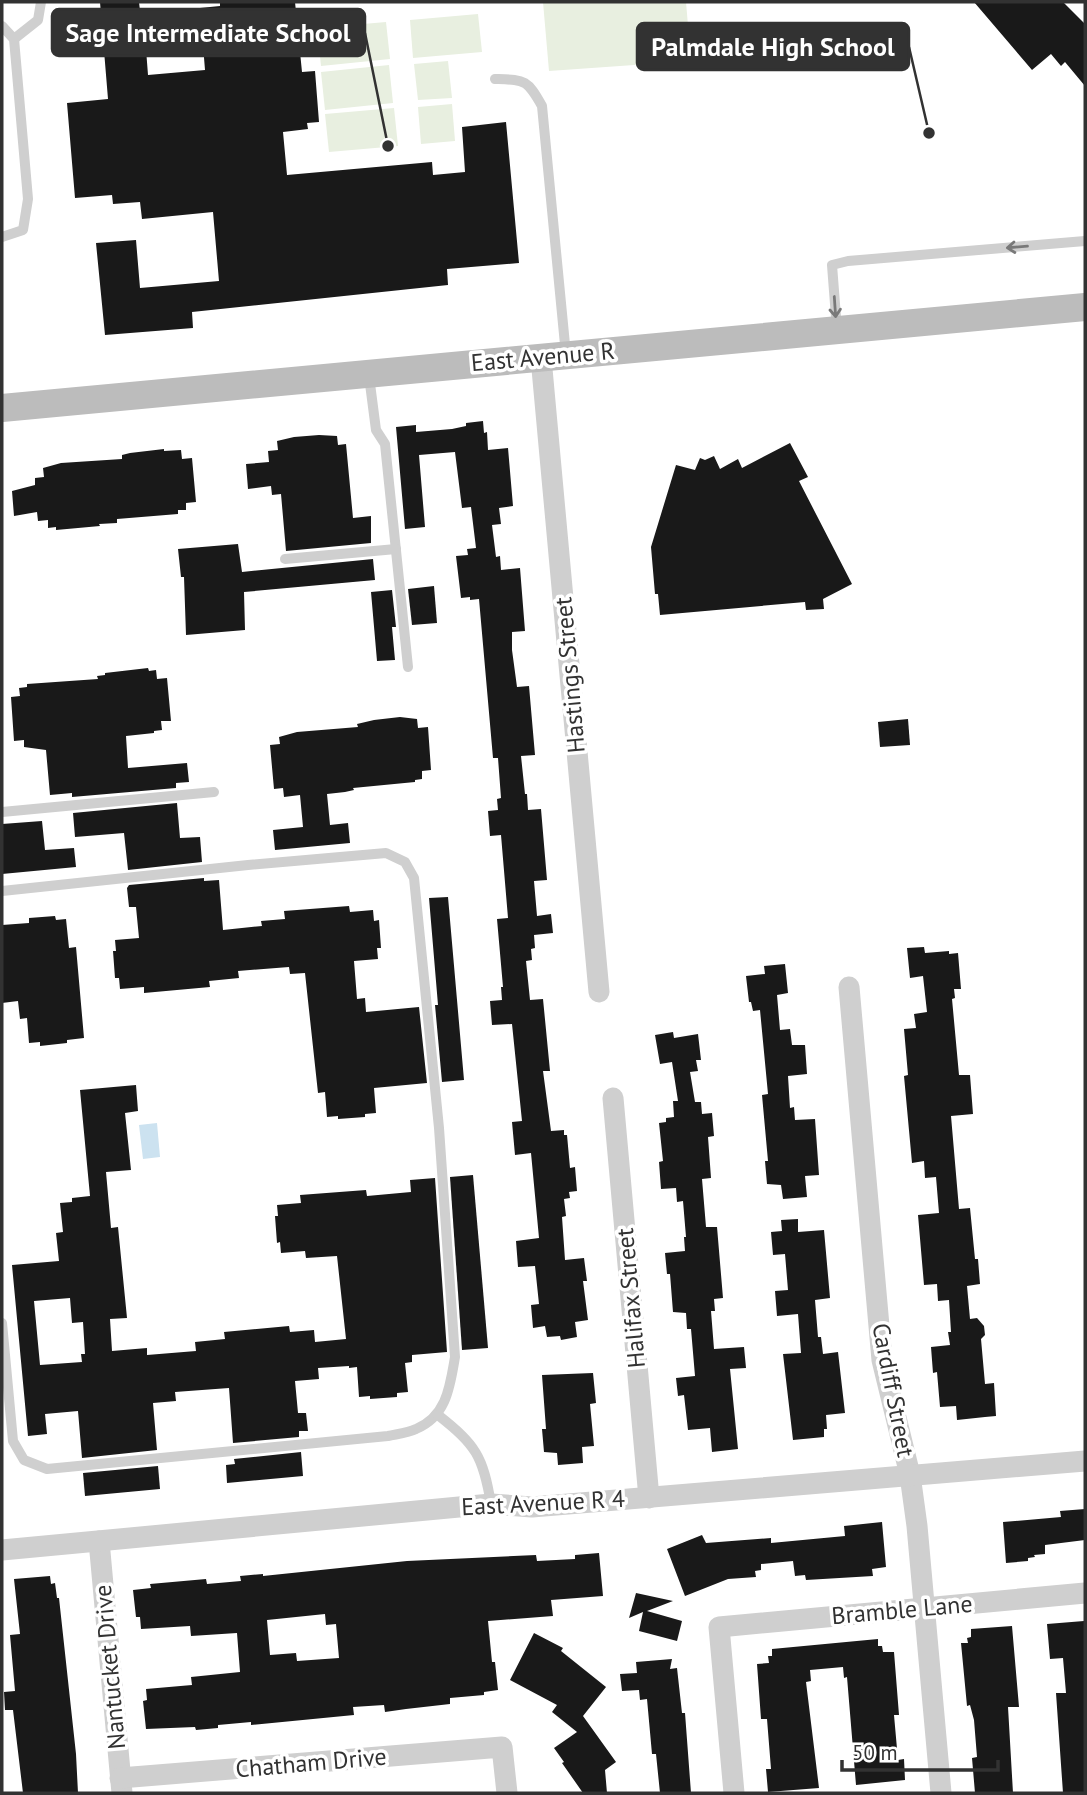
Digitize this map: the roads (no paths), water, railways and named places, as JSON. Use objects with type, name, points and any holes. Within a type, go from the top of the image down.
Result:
[{"type":"main road","name":"East Avenue R","points":[[2,408],[1085,307]]},
{"type":"street","name":"Hastings Street","points":[[553,356],[599,992]]},
{"type":"street","name":"Cardiff Street","points":[[849,987],[882,1360],[910,1475],[918,1526],[941,1793]]},
{"type":"street","name":"Halifax Street","points":[[612,1098],[649,1498]]},
{"type":"street","name":"East Avenue R 4","points":[[2,1550],[491,1504],[532,1507],[1085,1461]]},
{"type":"street","name":"Nantucket Drive","points":[[99,1541],[121,1786]]},
{"type":"street","name":"Bramble Lane","points":[[734,1793],[719,1627],[1085,1593]]},
{"type":"street","name":"Chatham Drive","points":[[121,1786],[502,1747],[506,1793]]},
{"type":"lane","points":[[14,39],[38,20],[41,2]]},
{"type":"lane","points":[[2,26],[14,39],[28,200],[23,230],[2,237]]},
{"type":"lane","points":[[495,79],[517,80],[531,86],[542,106],[553,356]]},
{"type":"lane","points":[[837,330],[832,265],[848,261],[1085,241]]},
{"type":"lane","points":[[369,374],[376,430],[385,444],[408,667]]},
{"type":"lane","points":[[285,559],[396,549]]},
{"type":"lane","points":[[2,812],[214,792]]},
{"type":"lane","points":[[2,891],[248,864],[386,853],[405,862],[414,878],[439,1128],[455,1357],[449,1392],[438,1415],[417,1429],[388,1436],[47,1469],[24,1460],[13,1441],[2,1322]]},
{"type":"lane","points":[[438,1415],[472,1444],[486,1474],[491,1504]]},
{"type":"water","points":[[157,1123],[160,1157],[143,1159],[139,1125]]},
{"type":"place","name":"Palmdale High School","points":[[929,133]]},
{"type":"place","name":"Sage Intermediate School","points":[[388,146]]}]
